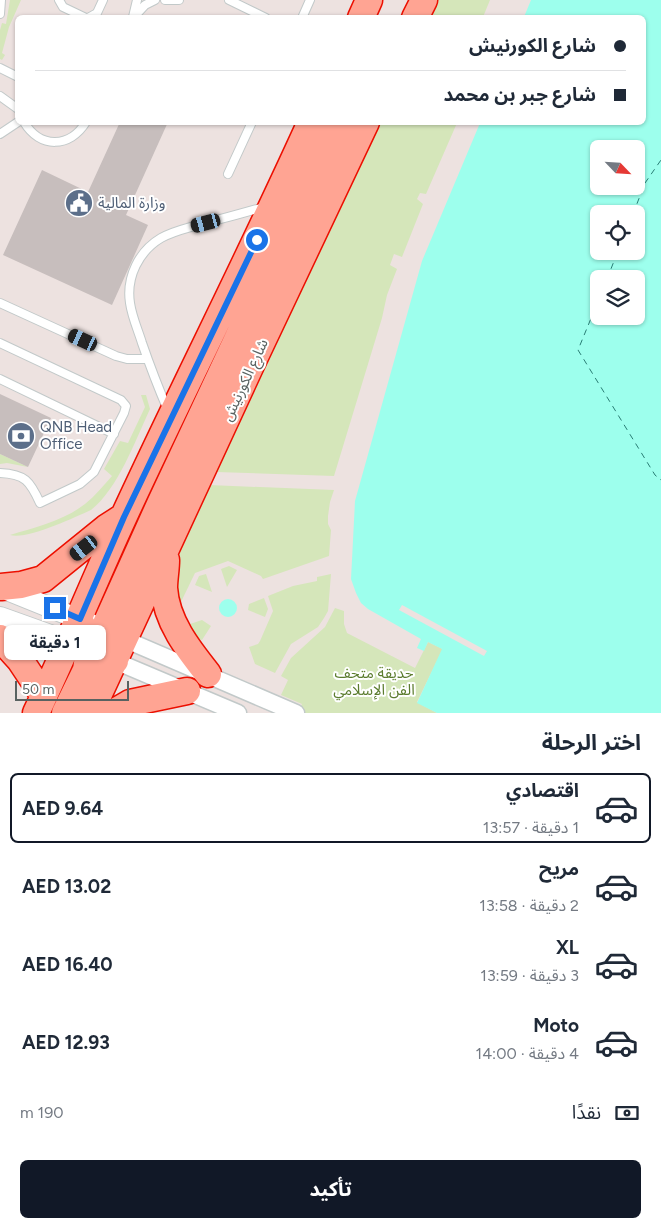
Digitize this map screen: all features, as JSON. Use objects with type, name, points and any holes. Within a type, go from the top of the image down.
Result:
[{"type":"highway","points":[[362,15],[369,0]]},
{"type":"highway","points":[[402,15],[404,0]]},
{"type":"highway","points":[[416,15],[424,0]]},
{"type":"highway","name":"شارع الكورنيش","points":[[90,713],[97,640],[124,517],[274,205],[310,125]]},
{"type":"highway","points":[[65,713],[160,504],[338,125]]},
{"type":"highway","name":"شارع الكورنيش","points":[[40,705],[97,640],[167,549],[251,365],[365,125]]},
{"type":"highway","points":[[1,587],[32,583],[43,579],[106,528],[124,517]]},
{"type":"highway","points":[[167,549],[164,588],[173,622],[184,642],[208,674]]},
{"type":"highway","points":[[0,638],[20,660],[40,705]]},
{"type":"highway","points":[[113,713],[130,703],[187,691]]},
{"type":"street","points":[[1,587],[187,691],[238,713]]},
{"type":"street","points":[[0,617],[97,640],[208,674],[275,709],[296,713]]},
{"type":"lane","points":[[0,14],[1,0]]},
{"type":"lane","points":[[59,0],[63,7],[80,15]]},
{"type":"lane","points":[[93,15],[97,13],[103,0]]},
{"type":"lane","points":[[134,15],[137,0]]},
{"type":"lane","points":[[136,15],[145,5],[155,0]]},
{"type":"lane","points":[[166,0],[179,0]]},
{"type":"lane","points":[[229,0],[240,2],[261,15]]},
{"type":"lane","points":[[303,15],[310,0]]},
{"type":"lane","points":[[0,68],[15,76]]},
{"type":"lane","points":[[0,96],[15,107]]},
{"type":"lane","points":[[0,134],[15,124]]},
{"type":"lane","points":[[26,125],[35,136],[53,142],[63,142],[72,138],[80,132],[84,125]]},
{"type":"lane","points":[[228,174],[251,125]]},
{"type":"lane","points":[[171,417],[147,359],[130,302],[129,287],[133,272],[140,258],[150,246],[162,237],[177,231],[274,205]]},
{"type":"lane","points":[[0,302],[116,356],[127,359],[147,359]]},
{"type":"lane","points":[[0,342],[124,402],[126,410],[94,472],[80,484],[40,503],[33,487],[23,477],[13,474],[0,474]]},
{"type":"lane","points":[[0,379],[114,434]]},
{"type":"green space","points":[[10,0],[21,0],[9,27],[2,53],[5,55],[2,60],[0,59],[0,30],[2,23],[6,24]]},
{"type":"green space","points":[[437,0],[490,0],[484,15],[430,15]]},
{"type":"green space","points":[[379,125],[456,125],[426,194],[420,193],[417,199],[423,204],[402,257],[394,254],[390,265],[397,269],[387,295],[382,318],[334,476],[216,472]]},
{"type":"green space","points":[[141,395],[146,395],[150,409],[125,464],[110,490],[101,501],[91,510],[50,527],[18,536],[10,535],[68,515],[85,504],[99,491],[112,476],[104,469],[120,441],[128,443],[145,407]]},
{"type":"green space","points":[[0,454],[28,467],[7,463],[0,464]]},
{"type":"green space","points":[[209,485],[334,490],[328,516],[328,524],[331,530],[329,556],[263,579],[261,576],[228,561],[195,573],[180,604],[176,607],[178,581],[172,579],[174,567],[187,531]]},
{"type":"green space","points":[[229,566],[237,570],[227,587],[221,569]]},
{"type":"green space","points":[[206,574],[212,592],[195,585],[199,576]]},
{"type":"green space","points":[[331,574],[328,611],[318,627],[291,644],[275,673],[255,664],[249,647],[258,644],[260,641],[273,611],[268,596],[293,586],[317,581],[317,577]]},
{"type":"green space","points":[[264,598],[268,609],[265,617],[248,610],[249,604]]},
{"type":"green space","name":"حديقة متحف الفن الإسلامي","points":[[335,608],[344,611],[344,624],[347,633],[415,668],[428,642],[443,649],[417,702],[437,713],[297,713],[302,704],[281,695],[288,680],[281,676],[291,658],[325,627]]},
{"type":"green space","points":[[202,620],[211,626],[202,640],[194,637],[187,625]]},
{"type":"shaded area","points":[[531,0],[661,0],[661,713],[437,713],[417,703],[442,649],[428,642],[424,651],[417,648],[421,639],[368,609],[361,603],[351,579],[355,501],[422,261],[479,125],[646,125],[646,15],[525,15]]},
{"type":"shaded area","points":[[228,599],[234,602],[237,608],[234,614],[228,617],[222,614],[219,608],[222,602]]},
{"type":"pier","points":[[402,605],[487,651],[484,656],[399,610]]},
{"type":"building","name":"وزارة المالية","points":[[119,125],[167,125],[126,215],[148,225],[112,305],[3,255],[42,170],[88,192]]},
{"type":"building","name":"QNB Head Office","points":[[0,394],[51,418],[28,467],[0,454]]},
{"type":"ferry route","points":[[636,205],[645,183],[661,160]]},
{"type":"ferry route","points":[[611,270],[614,260]]},
{"type":"ferry route","points":[[590,321],[578,350],[655,475],[661,480]]},
{"type":"place","name":"وزارة المالية","points":[[79,203]]},
{"type":"place","name":"QNB Head Office","points":[[21,436]]},
{"type":"route","points":[[55,608],[80,619],[124,517],[257,240]]}]
